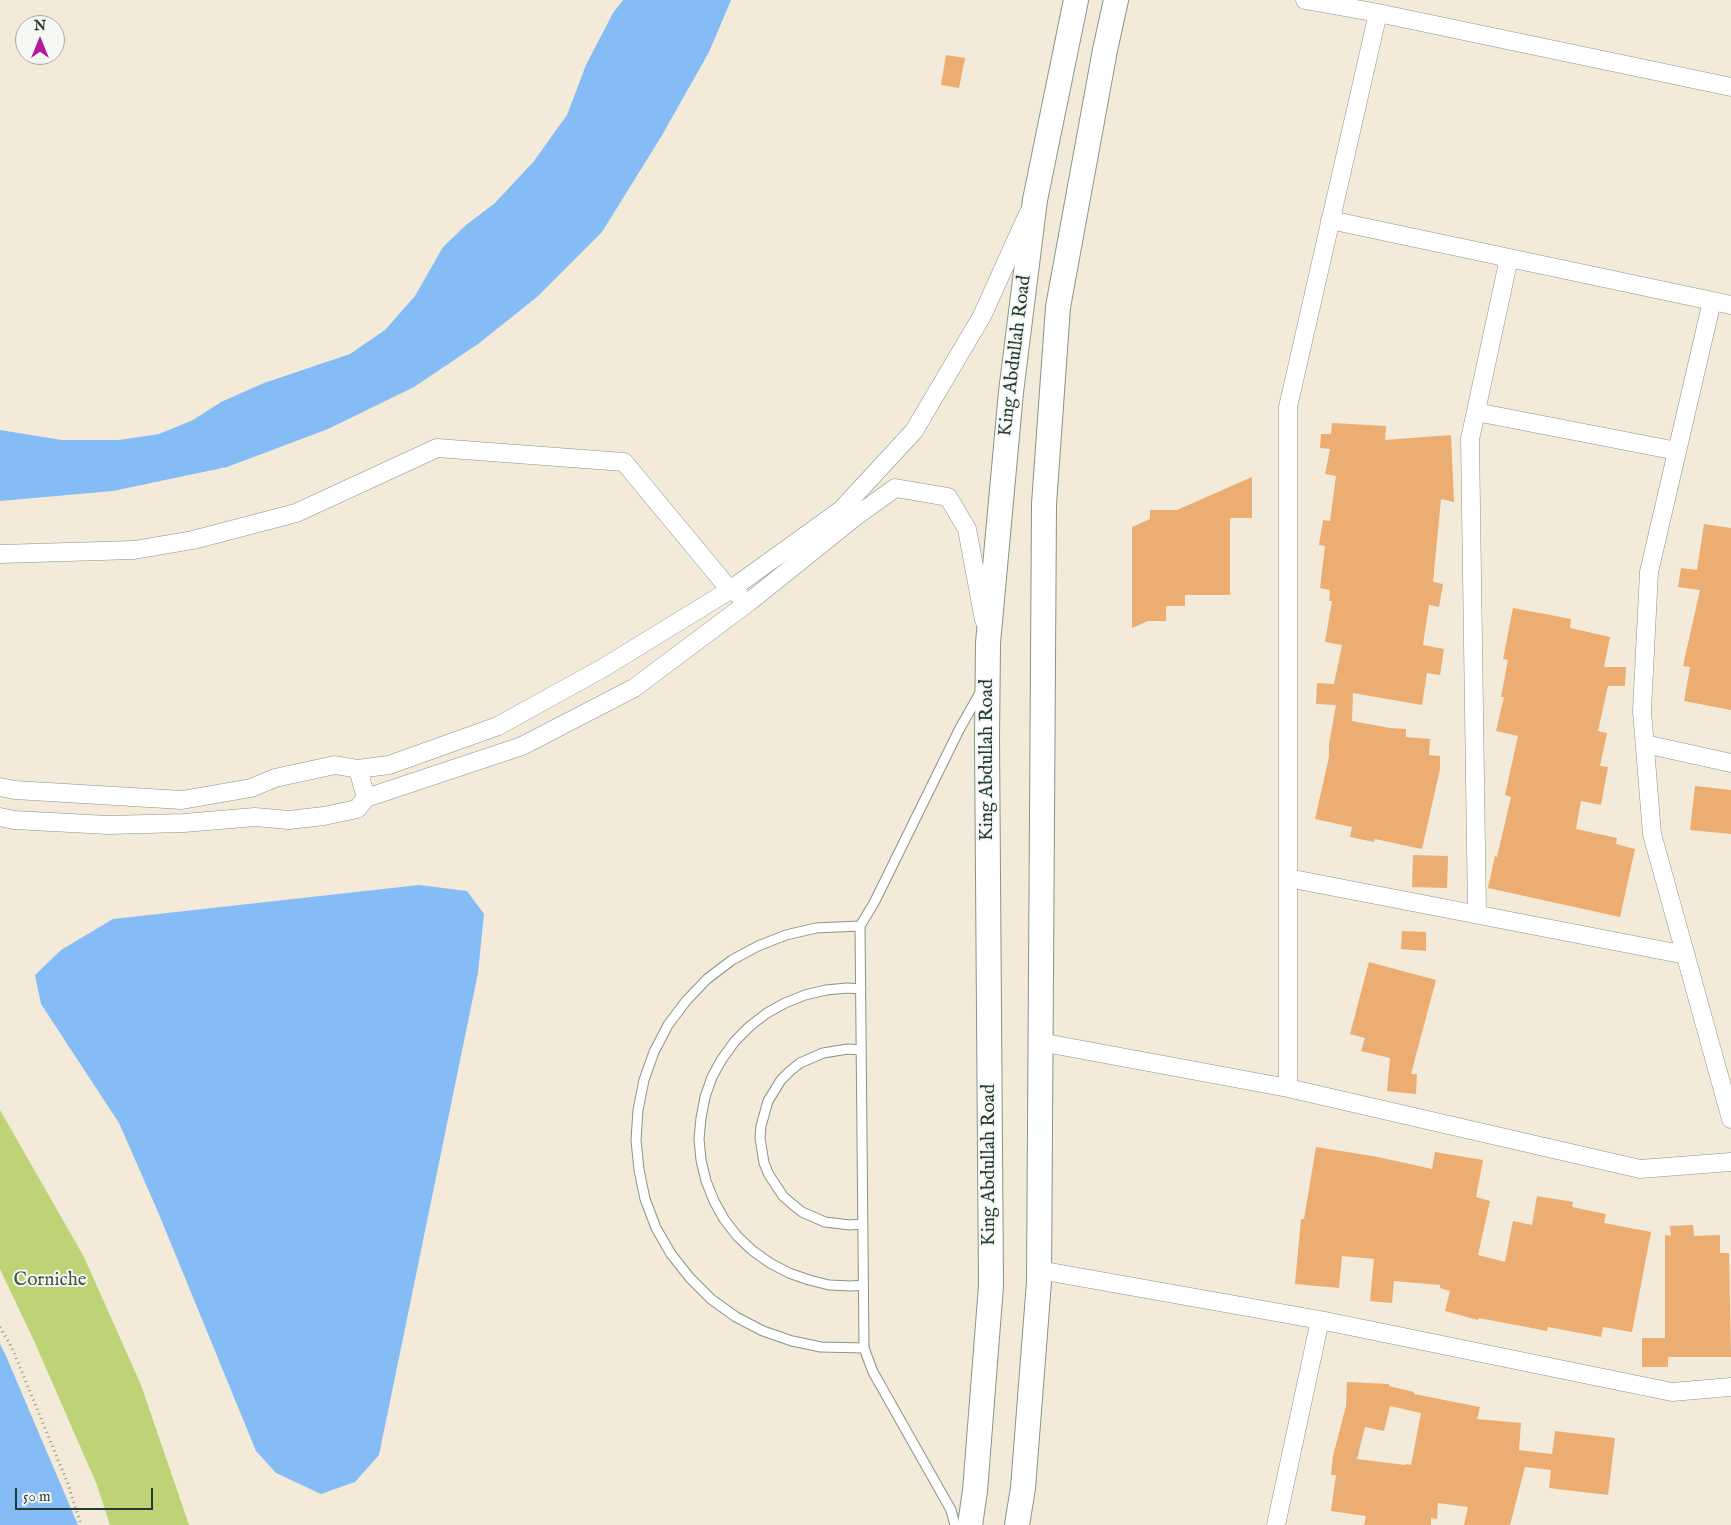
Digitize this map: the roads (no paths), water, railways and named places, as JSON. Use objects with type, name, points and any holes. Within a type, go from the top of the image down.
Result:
[{"type":"street","name":"King Abdullah Road","points":[[970,1525],[975,1491],[991,1286],[988,643],[1011,392],[1035,200],[1076,0]]},
{"type":"street","name":"King Abdullah Road","points":[[1017,1525],[1023,1488],[1039,1270],[1044,504],[1057,317],[1105,50],[1116,0]]},
{"type":"street","points":[[1305,0],[1378,13],[1731,86]]},
{"type":"street","points":[[1288,1088],[1288,407],[1378,13]]},
{"type":"street","points":[[0,788],[182,800],[251,788],[276,778],[335,765],[358,769],[389,765],[498,726],[603,668],[730,590],[842,510],[914,431],[982,316],[1035,200]]},
{"type":"street","points":[[1330,220],[1731,305]]},
{"type":"street","points":[[1477,914],[1470,439],[1509,258]]},
{"type":"street","points":[[1712,301],[1649,572],[1642,710],[1652,834],[1729,1100],[1731,1119]]},
{"type":"street","points":[[1476,412],[1677,451]]},
{"type":"street","points":[[0,554],[134,550],[193,540],[296,513],[437,448],[624,462],[730,590],[749,602]]},
{"type":"street","points":[[0,817],[14,820],[108,825],[184,823],[255,817],[289,820],[324,816],[357,809],[366,798],[522,746],[634,688],[749,602],[855,517],[896,488],[948,497],[967,529],[988,643]]},
{"type":"street","points":[[746,579],[749,602]]},
{"type":"street","points":[[1645,744],[1731,763]]},
{"type":"street","points":[[358,769],[366,798]]},
{"type":"street","points":[[1288,878],[1686,955]]},
{"type":"street","points":[[1040,1042],[1288,1088],[1640,1168],[1731,1162]]},
{"type":"street","points":[[1039,1270],[1320,1320],[1672,1392],[1731,1387]]},
{"type":"street","points":[[1276,1525],[1320,1320]]},
{"type":"lane","points":[[955,1525],[951,1510],[873,1372],[864,1348],[860,926],[874,903],[959,730],[988,677]]},
{"type":"lane","points":[[860,926],[816,928],[786,935],[758,946],[732,960],[707,979],[686,1001],[668,1025],[654,1052],[644,1080],[639,1102],[636,1140],[638,1170],[645,1199],[656,1228],[690,1278],[712,1299],[736,1317],[763,1331],[792,1341],[821,1347],[864,1348]]},
{"type":"lane","points":[[861,989],[826,990],[805,995],[785,1003],[750,1026],[722,1058],[712,1077],[705,1097],[699,1139],[706,1181],[714,1200],[724,1219],[737,1236],[753,1251],[788,1273],[808,1280],[829,1285],[863,1285]]},
{"type":"lane","points":[[862,1050],[848,1049],[823,1053],[800,1063],[790,1071],[781,1080],[768,1102],[761,1126],[760,1138],[764,1163],[769,1175],[779,1191],[792,1204],[802,1212],[825,1222],[850,1226],[863,1224]]},
{"type":"water","points":[[623,0],[731,0],[709,52],[661,137],[602,232],[537,297],[478,344],[414,387],[328,429],[227,467],[113,491],[0,501],[0,430],[62,440],[119,440],[159,434],[193,420],[221,402],[264,383],[350,354],[385,330],[415,296],[443,247],[466,225],[495,203],[534,161],[567,115],[586,65],[613,13]]},
{"type":"water","points":[[419,885],[467,891],[484,914],[478,973],[379,1455],[355,1482],[321,1494],[276,1473],[256,1451],[158,1212],[119,1123],[41,1004],[35,975],[61,950],[113,919]]},
{"type":"water","points":[[0,1344],[6,1356],[78,1525],[0,1525]]},
{"type":"park label","name":"Corniche","points":[[50,1281]]}]
